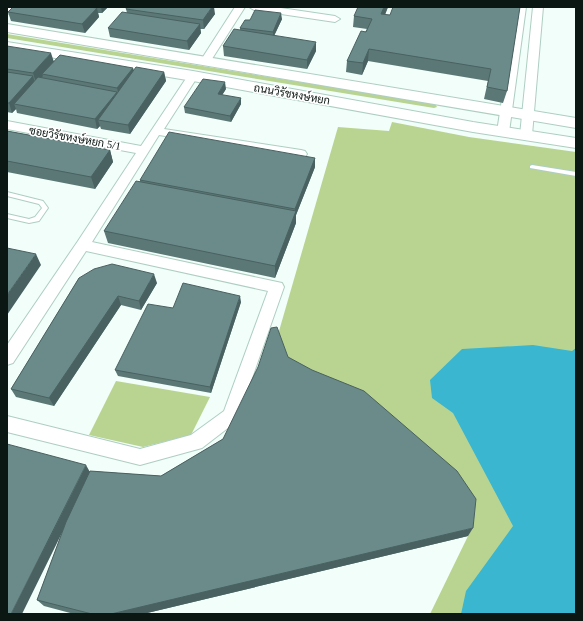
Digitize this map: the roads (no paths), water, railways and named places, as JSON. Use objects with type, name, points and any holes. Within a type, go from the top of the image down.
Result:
[{"type":"main road","name":"ถนนวิรัชหงษ์หยก","points":[[7,28],[206,60],[576,123]]},
{"type":"main road","name":"ถนนวิรัชหงษ์หยก","points":[[7,46],[193,76],[503,132],[576,143]]},
{"type":"street","points":[[7,11],[11,7]]},
{"type":"street","points":[[206,60],[240,7]]},
{"type":"street","points":[[254,7],[335,19]]},
{"type":"street","points":[[503,132],[521,7]]},
{"type":"street","points":[[526,135],[538,7]]},
{"type":"street","points":[[7,358],[83,245],[156,130],[193,76]]},
{"type":"street","name":"ซอยวิรัชหงษ์หยก 5/1","points":[[7,125],[143,150]]},
{"type":"street","points":[[156,130],[301,154]]},
{"type":"street","points":[[7,424],[140,457],[196,442],[231,416],[277,287],[83,245]]},
{"type":"lane","points":[[532,167],[576,174]]},
{"type":"lane","points":[[7,194],[41,202],[45,208],[37,219],[29,221],[7,216]]},
{"type":"water","points":[[533,345],[572,351],[576,348],[576,614],[461,614],[466,591],[513,526],[453,413],[432,398],[430,380],[462,349]]}]
